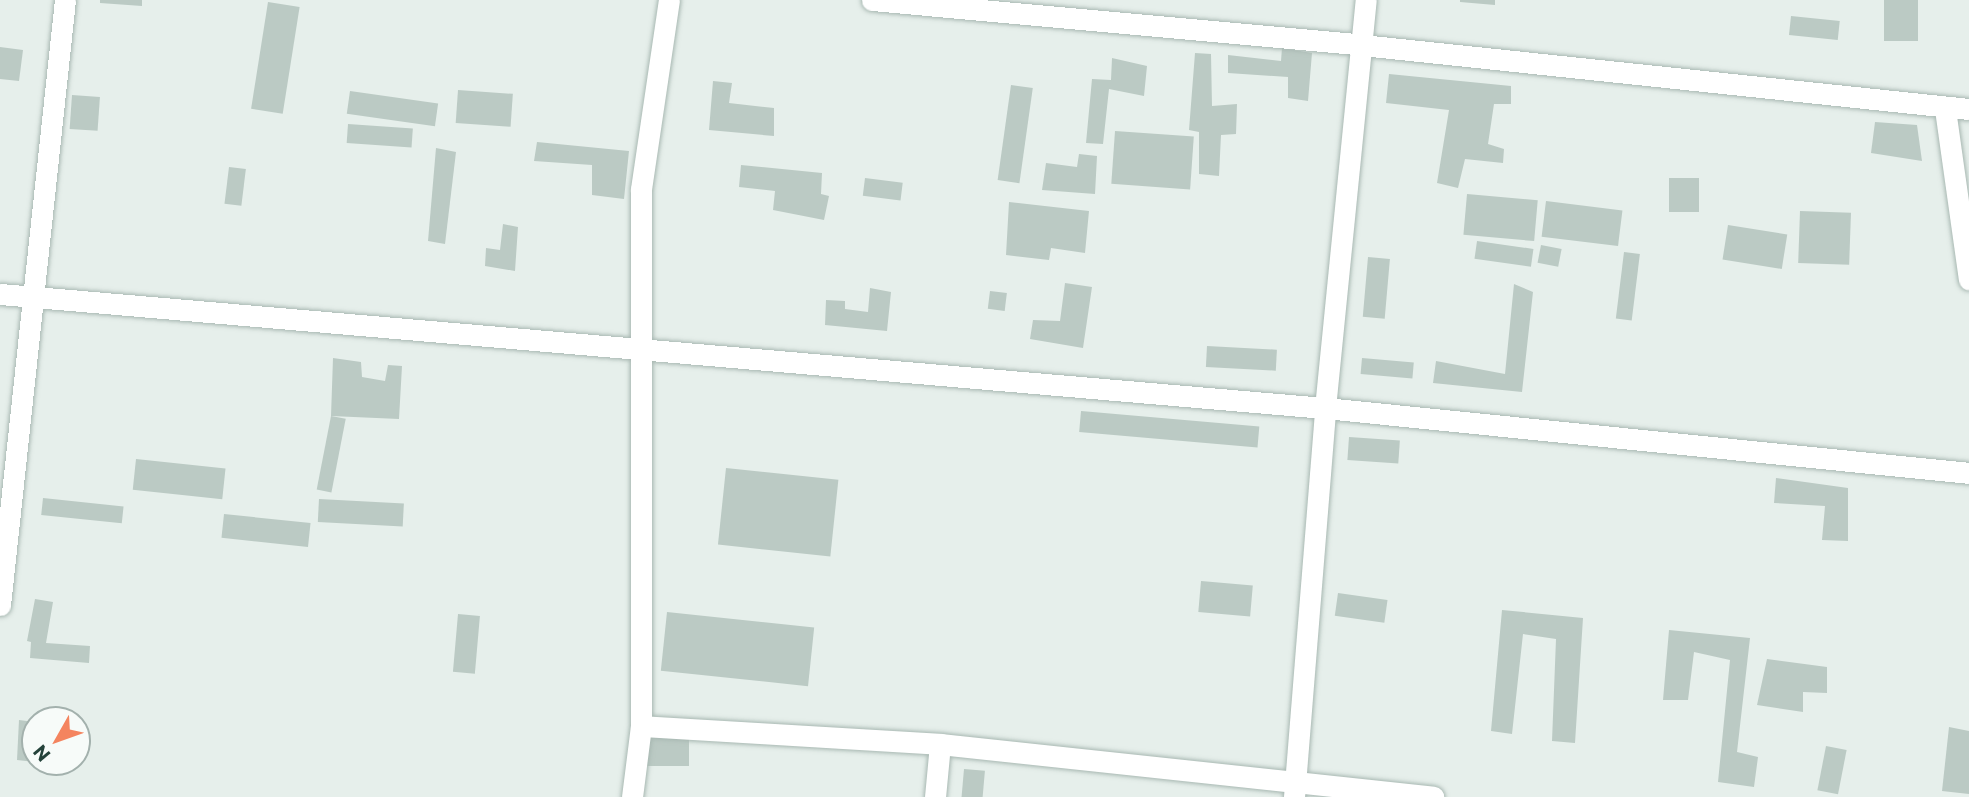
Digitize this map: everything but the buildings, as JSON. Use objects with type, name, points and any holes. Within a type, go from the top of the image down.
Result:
[{"type":"street","points":[[0,605],[65,0]]},
{"type":"street","points":[[632,797],[641,726],[641,189],[669,0]]},
{"type":"street","points":[[872,0],[1362,45],[1945,109],[1969,109]]},
{"type":"street","points":[[1294,790],[1325,408],[1366,0]]},
{"type":"street","points":[[1945,109],[1969,279]]},
{"type":"street","points":[[0,294],[641,352],[1325,408],[1969,473]]},
{"type":"street","points":[[641,726],[940,744],[1294,790],[1433,797]]},
{"type":"street","points":[[935,797],[940,744]]}]
